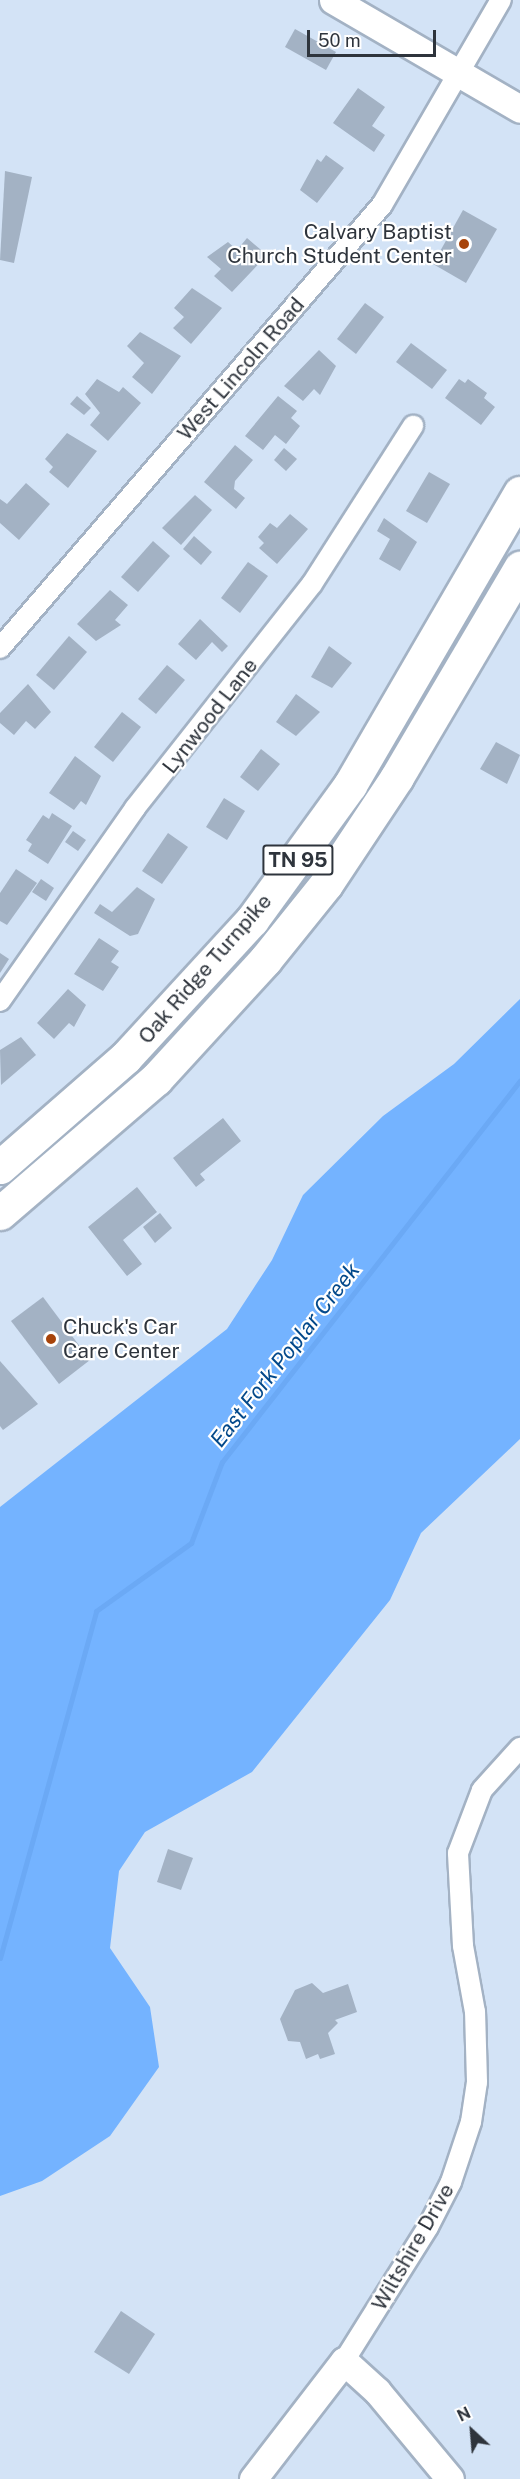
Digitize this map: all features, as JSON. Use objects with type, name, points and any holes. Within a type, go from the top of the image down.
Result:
[{"type":"highway","name":"Oak Ridge Turnpike","points":[[0,1167],[126,1057],[252,920],[350,785],[520,493]]},
{"type":"highway","name":"Oak Ridge Turnpike","points":[[0,1214],[156,1078],[265,960],[326,884],[397,777],[520,568]]},
{"type":"street","points":[[333,0],[520,109]]},
{"type":"street","name":"West Lincoln Road","points":[[0,648],[363,228],[461,74],[501,0]]},
{"type":"street","name":"Lynwood Lane","points":[[0,1001],[135,808],[312,584],[413,426]]},
{"type":"street","name":"Wiltshire Drive","points":[[253,2479],[344,2361],[428,2227],[452,2182],[471,2122],[477,2082],[475,2012],[463,1946],[458,1853],[482,1790],[520,1749]]},
{"type":"street","points":[[344,2361],[377,2391],[450,2479]]},
{"type":"shaded area","points":[[520,999],[520,1439],[421,1533],[390,1600],[252,1772],[145,1832],[119,1871],[110,1948],[150,2007],[159,2067],[110,2136],[42,2181],[0,2196],[0,1507],[227,1329],[272,1260],[303,1195],[383,1116],[454,1064]]},
{"type":"building","points":[[295,29],[336,52],[326,70],[285,47]]},
{"type":"building","points":[[358,88],[385,107],[372,126],[385,135],[374,152],[333,123]]},
{"type":"building","points":[[326,155],[344,168],[317,203],[300,190],[317,159],[321,162]]},
{"type":"building","points":[[5,171],[32,177],[14,263],[0,260]]},
{"type":"building","points":[[463,210],[497,229],[466,283],[433,264]]},
{"type":"building","points":[[247,238],[267,255],[232,292],[214,276],[221,269],[207,257],[228,242],[237,250]]},
{"type":"building","points":[[192,288],[222,308],[191,344],[173,328],[184,317],[174,308]]},
{"type":"building","points":[[365,303],[384,317],[356,354],[337,339]]},
{"type":"building","points":[[140,332],[181,356],[152,394],[132,377],[144,363],[127,346]]},
{"type":"building","points":[[411,343],[447,370],[432,389],[396,362]]},
{"type":"building","points":[[319,350],[336,366],[320,395],[314,389],[303,401],[284,386]]},
{"type":"building","points":[[97,379],[119,392],[123,387],[141,403],[108,441],[90,425],[100,413],[85,394]]},
{"type":"building","points":[[459,379],[465,383],[468,379],[487,393],[484,398],[495,407],[481,425],[445,398]]},
{"type":"building","points":[[77,396],[91,408],[84,415],[70,404]]},
{"type":"building","points":[[278,396],[297,411],[291,418],[300,426],[286,444],[275,435],[263,450],[245,436]]},
{"type":"building","points":[[67,433],[97,451],[68,488],[49,472],[53,467],[45,459]]},
{"type":"building","points":[[235,445],[253,460],[235,481],[234,489],[245,498],[236,509],[204,482]]},
{"type":"building","points":[[284,448],[297,459],[286,471],[274,460]]},
{"type":"building","points":[[429,472],[450,484],[427,523],[406,511]]},
{"type":"building","points":[[26,483],[50,504],[19,540],[0,523],[0,499],[7,504]]},
{"type":"building","points":[[195,495],[212,510],[181,545],[162,528]]},
{"type":"building","points":[[290,514],[308,529],[277,564],[259,548],[264,543],[258,537],[270,523],[277,528]]},
{"type":"building","points":[[384,518],[417,542],[400,571],[379,559],[390,539],[377,531]]},
{"type":"building","points":[[194,536],[212,552],[201,565],[183,549]]},
{"type":"building","points":[[153,541],[170,556],[138,592],[121,577]]},
{"type":"building","points":[[248,562],[268,576],[240,613],[221,598]]},
{"type":"building","points":[[110,590],[128,605],[115,620],[121,625],[96,641],[77,624]]},
{"type":"building","points":[[200,619],[228,646],[222,652],[212,642],[196,660],[178,644]]},
{"type":"building","points":[[69,636],[87,652],[54,690],[36,675]]},
{"type":"building","points":[[329,646],[352,663],[332,688],[311,677]]},
{"type":"building","points":[[167,665],[185,680],[156,714],[138,699]]},
{"type":"building","points":[[28,684],[51,712],[35,729],[26,721],[14,735],[0,723],[0,713]]},
{"type":"building","points":[[296,694],[320,712],[296,736],[276,722]]},
{"type":"building","points":[[122,712],[141,727],[113,762],[94,747]]},
{"type":"building","points":[[496,742],[520,755],[507,784],[480,769]]},
{"type":"building","points":[[261,749],[280,764],[258,791],[240,777]]},
{"type":"building","points":[[75,756],[101,776],[86,805],[81,801],[74,810],[49,793]]},
{"type":"building","points":[[224,798],[245,811],[227,840],[206,827]]},
{"type":"building","points":[[52,813],[72,826],[48,864],[28,851],[32,844],[26,840],[43,815],[49,819]]},
{"type":"building","points":[[73,831],[86,840],[78,851],[65,842]]},
{"type":"building","points":[[168,833],[188,847],[162,884],[142,871]]},
{"type":"building","points":[[16,869],[37,883],[7,925],[0,921],[0,893]]},
{"type":"building","points":[[41,879],[54,888],[46,901],[32,892]]},
{"type":"building","points":[[137,887],[155,899],[138,934],[130,936],[94,913],[100,904],[112,912]]},
{"type":"building","points":[[99,938],[119,951],[111,962],[119,967],[103,991],[74,974]]},
{"type":"building","points":[[0,953],[9,959],[0,973]]},
{"type":"building","points":[[68,989],[86,1005],[74,1027],[69,1023],[54,1039],[37,1023]]},
{"type":"building","points":[[21,1037],[36,1055],[1,1085],[0,1050]]},
{"type":"building","points":[[223,1118],[241,1141],[200,1174],[205,1180],[196,1187],[173,1158]]},
{"type":"building","points":[[137,1187],[157,1212],[123,1240],[142,1264],[127,1276],[88,1227]]},
{"type":"building","points":[[160,1213],[172,1228],[155,1243],[143,1227]]},
{"type":"building","points":[[43,1297],[90,1360],[59,1384],[11,1321]]},
{"type":"building","points":[[0,1361],[38,1404],[3,1430],[0,1426]]},
{"type":"building","points":[[168,1849],[193,1858],[181,1890],[157,1882]]},
{"type":"building","points":[[312,1983],[323,1993],[348,1984],[357,2012],[335,2020],[338,2023],[328,2033],[335,2054],[320,2059],[318,2054],[306,2059],[300,2042],[288,2041],[280,2019],[295,1990]]},
{"type":"building","points":[[121,2311],[155,2334],[129,2374],[94,2352]]},
{"type":"waterway","name":"East Fork Poplar Creek","points":[[0,1958],[96,1611],[191,1543],[222,1462],[520,1080]]},
{"type":"place","name":"Calvary Baptist Church Student Center","points":[[464,244]]},
{"type":"place","name":"Chuck's Car Care Center","points":[[51,1339]]}]
